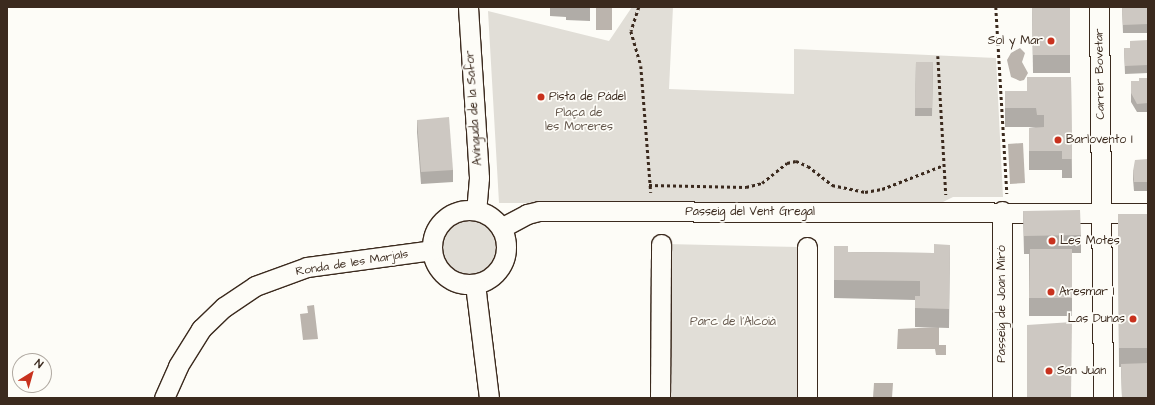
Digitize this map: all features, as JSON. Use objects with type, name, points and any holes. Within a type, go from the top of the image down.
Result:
[{"type":"street","name":"Avinguda de la Safor","points":[[468,7],[479,178],[476,210]]},
{"type":"street","name":"Carrer Bovetar","points":[[1099,7],[1104,398]]},
{"type":"street","points":[[476,210],[490,216],[502,228],[507,245],[502,266],[490,278],[475,284],[465,284],[446,276],[439,270],[432,250],[433,236],[440,223],[456,211],[476,210]]},
{"type":"street","name":"Passeig del Vent Gregal","points":[[502,228],[527,214],[539,211],[1005,211],[1148,213]]},
{"type":"street","name":"Passeig de Joan Miró","points":[[1002,398],[1005,211]]},
{"type":"street","points":[[660,398],[661,244]]},
{"type":"street","points":[[807,247],[807,398]]},
{"type":"street","name":"Ronda de les Marjals","points":[[164,398],[178,366],[201,329],[224,307],[255,286],[307,267],[432,250]]},
{"type":"street","points":[[475,284],[489,398]]},
{"type":"path","points":[[639,7],[631,31],[641,66],[649,185],[746,187],[762,183],[787,163],[796,161],[808,166],[832,185],[866,192],[882,189],[944,165]]},
{"type":"path","points":[[996,7],[1005,211]]},
{"type":"path","points":[[938,56],[947,212]]},
{"type":"green space","name":"Plaça de les Moreres","points":[[632,7],[673,7],[669,89],[794,94],[794,49],[996,58],[1003,197],[953,197],[939,204],[499,203],[488,11],[609,41]]},
{"type":"green space","points":[[470,219],[486,224],[494,232],[499,248],[494,264],[486,272],[470,277],[454,272],[446,264],[441,248],[446,232],[454,224]]},
{"type":"green space","name":"Parc de l'Alcoià","points":[[666,244],[799,247],[800,398],[666,398]]},
{"type":"shaded area","points":[[596,7],[617,7],[612,8],[612,30],[596,30]]},
{"type":"shaded area","points":[[1020,48],[1025,53],[1022,62],[1028,73],[1024,80],[1020,81],[1011,77],[1007,60],[1011,53]]},
{"type":"shaded area","points":[[1023,143],[1025,183],[1010,184],[1008,144]]},
{"type":"shaded area","points":[[314,305],[318,339],[303,340],[300,314],[308,313],[307,306]]},
{"type":"shaded area","points":[[939,327],[939,345],[946,345],[946,355],[936,355],[935,349],[897,349],[898,329]]},
{"type":"shaded area","points":[[874,383],[893,383],[892,398],[873,398]]},
{"type":"building","name":"Sol y Mar","points":[[1032,7],[1070,7],[1070,55],[1033,55]]},
{"type":"building","points":[[1122,7],[1148,7],[1148,24],[1123,25]]},
{"type":"building","points":[[1148,40],[1148,65],[1125,66],[1124,48],[1130,48],[1130,41]]},
{"type":"building","points":[[916,62],[933,62],[932,108],[915,108]]},
{"type":"building","points":[[1027,77],[1071,77],[1072,159],[1062,159],[1062,151],[1029,151],[1029,128],[1044,127],[1044,115],[1037,115],[1036,108],[1005,108],[1005,91],[1027,91]]},
{"type":"building","points":[[1139,78],[1148,78],[1148,103],[1137,104],[1131,93],[1131,81],[1139,81]]},
{"type":"building","points":[[449,117],[453,170],[421,172],[417,120]]},
{"type":"building","points":[[1148,159],[1148,182],[1134,182],[1133,171],[1135,160]]},
{"type":"building","points":[[1080,210],[1081,235],[1024,236],[1023,211]]},
{"type":"building","name":"Las Dunas","points":[[1118,214],[1148,214],[1148,348],[1119,348]]},
{"type":"building","points":[[934,244],[950,245],[949,309],[915,308],[915,296],[920,296],[920,281],[834,280],[834,246],[848,246],[848,252],[934,253]]},
{"type":"building","name":"Aresmar I","points":[[1030,249],[1072,249],[1072,298],[1029,298]]},
{"type":"building","name":"San Juan","points":[[1072,322],[1071,398],[1027,398],[1027,325]]},
{"type":"building","points":[[1148,363],[1148,398],[1122,398],[1121,364]]},
{"type":"place","name":"Sol y Mar","points":[[1051,41]]},
{"type":"place","name":"Pista de Pádel","points":[[541,97]]},
{"type":"place","name":"Barlovento I","points":[[1058,140]]},
{"type":"place","name":"Les Motes","points":[[1052,241]]},
{"type":"place","name":"Aresmar I","points":[[1051,292]]},
{"type":"place","name":"Las Dunas","points":[[1133,319]]},
{"type":"place","name":"San Juan","points":[[1049,371]]}]
